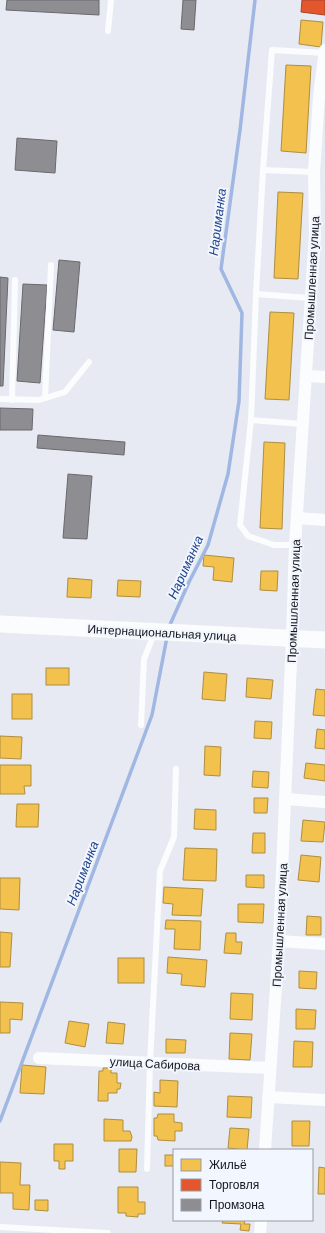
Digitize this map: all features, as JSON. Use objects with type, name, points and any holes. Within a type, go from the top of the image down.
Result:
[{"type":"street","name":"Промышленная улица","points":[[265,1149],[279,941],[286,799],[295,546],[302,424],[310,298],[320,234],[314,172],[325,51]]},
{"type":"street","points":[[306,376],[325,378]]},
{"type":"street","points":[[297,518],[325,520]]},
{"type":"street","name":"Интернациональная улица","points":[[0,624],[325,640]]},
{"type":"street","points":[[286,799],[325,802]]},
{"type":"street","points":[[279,941],[325,944]]},
{"type":"street","name":"улица Сабирова","points":[[39,1058],[270,1068]]},
{"type":"street","points":[[268,1097],[325,1100]]},
{"type":"street","points":[[260,1233],[261,1221]]},
{"type":"lane","points":[[108,31],[111,0]]},
{"type":"lane","points":[[295,546],[274,545],[248,536],[240,525],[250,420],[263,170],[272,50],[325,51]]},
{"type":"lane","points":[[263,170],[314,172]]},
{"type":"lane","points":[[45,398],[51,265]]},
{"type":"lane","points":[[12,400],[15,280]]},
{"type":"lane","points":[[256,294],[310,298]]},
{"type":"lane","points":[[0,399],[38,400],[64,392],[89,362]]},
{"type":"lane","points":[[250,420],[302,424]]},
{"type":"lane","points":[[141,725],[144,659],[154,632]]},
{"type":"lane","points":[[147,1169],[150,1062],[160,871],[174,837],[176,768]]},
{"type":"lane","points":[[0,1227],[108,1233]]},
{"type":"building: Жильё","points":[[301,20],[323,22],[321,47],[299,44]]},
{"type":"building: Жильё","points":[[286,65],[311,66],[306,153],[281,151]]},
{"type":"building: Жильё","points":[[278,192],[303,193],[298,279],[274,278]]},
{"type":"building: Жильё","points":[[270,312],[294,313],[289,400],[265,399]]},
{"type":"building: Жильё","points":[[264,442],[285,443],[282,529],[260,528]]},
{"type":"building: Жильё","points":[[204,555],[234,558],[232,582],[213,580],[214,567],[203,566]]},
{"type":"building: Жильё","points":[[261,571],[278,571],[277,591],[260,590]]},
{"type":"building: Жильё","points":[[68,578],[92,580],[91,598],[67,597]]},
{"type":"building: Жильё","points":[[118,580],[141,581],[140,597],[117,596]]},
{"type":"building: Жильё","points":[[46,668],[69,668],[69,685],[46,685]]},
{"type":"building: Жильё","points":[[204,672],[227,674],[225,701],[202,699]]},
{"type":"building: Жильё","points":[[247,678],[273,680],[271,699],[246,697]]},
{"type":"building: Жильё","points":[[316,689],[325,690],[325,716],[313,715]]},
{"type":"building: Жильё","points":[[12,694],[32,694],[32,719],[12,719]]},
{"type":"building: Жильё","points":[[255,721],[272,722],[271,739],[254,738]]},
{"type":"building: Жильё","points":[[317,729],[325,730],[325,749],[315,748]]},
{"type":"building: Жильё","points":[[0,736],[22,737],[21,759],[0,758]]},
{"type":"building: Жильё","points":[[205,746],[221,747],[220,776],[204,775]]},
{"type":"building: Жильё","points":[[306,763],[325,765],[325,781],[304,778]]},
{"type":"building: Жильё","points":[[0,765],[31,765],[31,786],[24,786],[25,794],[0,794]]},
{"type":"building: Жильё","points":[[253,771],[269,772],[268,788],[252,787]]},
{"type":"building: Жильё","points":[[254,798],[268,798],[267,813],[254,813]]},
{"type":"building: Жильё","points":[[17,804],[39,804],[38,827],[16,827]]},
{"type":"building: Жильё","points":[[195,809],[216,810],[216,830],[194,829]]},
{"type":"building: Жильё","points":[[303,820],[325,822],[323,842],[301,841]]},
{"type":"building: Жильё","points":[[253,833],[265,833],[265,853],[252,853]]},
{"type":"building: Жильё","points":[[185,848],[217,849],[216,881],[183,880]]},
{"type":"building: Жильё","points":[[301,855],[321,857],[319,882],[298,880]]},
{"type":"building: Жильё","points":[[246,875],[264,875],[264,888],[246,887]]},
{"type":"building: Жильё","points":[[0,878],[20,878],[19,910],[0,909]]},
{"type":"building: Жильё","points":[[164,887],[203,889],[201,916],[172,915],[173,904],[163,903]]},
{"type":"building: Жильё","points":[[238,904],[264,904],[263,923],[238,922]]},
{"type":"building: Жильё","points":[[307,916],[321,917],[321,935],[306,935]]},
{"type":"building: Жильё","points":[[166,920],[201,921],[200,950],[174,949],[175,929],[165,929]]},
{"type":"building: Жильё","points":[[0,932],[12,933],[10,967],[0,967]]},
{"type":"building: Жильё","points":[[226,933],[236,933],[236,942],[242,942],[241,954],[224,953]]},
{"type":"building: Жильё","points":[[168,957],[207,960],[205,987],[181,985],[182,974],[167,973]]},
{"type":"building: Жильё","points":[[118,958],[144,958],[144,983],[118,983]]},
{"type":"building: Жильё","points":[[299,971],[317,972],[316,989],[299,988]]},
{"type":"building: Жильё","points":[[231,993],[253,994],[252,1020],[230,1019]]},
{"type":"building: Жильё","points":[[0,1002],[23,1003],[22,1020],[10,1019],[10,1033],[0,1033]]},
{"type":"building: Жильё","points":[[296,1009],[316,1010],[315,1029],[296,1029]]},
{"type":"building: Жильё","points":[[69,1021],[89,1024],[85,1047],[65,1043]]},
{"type":"building: Жильё","points":[[108,1022],[125,1024],[123,1044],[106,1043]]},
{"type":"building: Жильё","points":[[230,1033],[252,1034],[250,1060],[229,1059]]},
{"type":"building: Жильё","points":[[166,1039],[186,1040],[185,1053],[166,1053]]},
{"type":"building: Жильё","points":[[294,1041],[313,1042],[312,1067],[293,1067]]},
{"type":"building: Жильё","points":[[22,1065],[46,1067],[44,1094],[20,1093]]},
{"type":"building: Жильё","points":[[103,1068],[111,1068],[111,1073],[117,1073],[117,1083],[121,1083],[120,1089],[117,1089],[117,1093],[108,1093],[108,1101],[98,1101],[99,1071],[103,1071]]},
{"type":"building: Жильё","points":[[160,1080],[178,1081],[177,1107],[154,1106],[154,1092],[160,1093]]},
{"type":"building: Жильё","points":[[228,1096],[252,1097],[251,1118],[227,1117]]},
{"type":"building: Жильё","points":[[158,1114],[174,1114],[174,1122],[182,1123],[182,1131],[175,1131],[175,1141],[158,1140],[157,1136],[154,1136],[154,1118],[157,1118]]},
{"type":"building: Жильё","points":[[104,1119],[123,1120],[123,1131],[130,1131],[132,1137],[131,1141],[104,1141]]},
{"type":"building: Жильё","points":[[292,1121],[310,1121],[309,1146],[292,1146]]},
{"type":"building: Жильё","points":[[230,1128],[249,1129],[247,1149],[228,1148]]},
{"type":"building: Жильё","points":[[54,1144],[73,1144],[73,1161],[65,1161],[65,1169],[59,1169],[59,1161],[54,1161]]},
{"type":"building: Жильё","points":[[119,1149],[137,1149],[136,1172],[119,1172]]},
{"type":"building: Жильё","points":[[165,1155],[173,1155],[173,1166],[165,1166]]},
{"type":"building: Жильё","points":[[0,1162],[21,1163],[20,1185],[30,1185],[29,1210],[13,1209],[13,1193],[0,1193]]},
{"type":"building: Жильё","points":[[319,1167],[325,1168],[325,1194],[318,1194]]},
{"type":"building: Жильё","points":[[118,1187],[138,1187],[138,1202],[145,1202],[145,1214],[138,1214],[138,1217],[126,1216],[126,1213],[118,1213]]},
{"type":"building: Жильё","points":[[35,1200],[48,1200],[48,1211],[35,1210]]},
{"type":"building: Жильё","points":[[223,1221],[245,1221],[244,1224],[250,1224],[249,1231],[240,1230],[241,1224],[222,1223]]},
{"type":"building: Торговля","points":[[302,0],[325,0],[325,15],[301,12]]},
{"type":"building: Промзона","points":[[7,0],[99,0],[99,15],[6,10]]},
{"type":"building: Промзона","points":[[183,0],[196,0],[194,30],[181,29]]},
{"type":"building: Промзона","points":[[17,138],[57,141],[55,173],[15,170]]},
{"type":"building: Промзона","points":[[59,260],[80,262],[74,332],[53,330]]},
{"type":"building: Промзона","points":[[0,277],[8,278],[3,386],[0,386]]},
{"type":"building: Промзона","points":[[23,284],[47,285],[40,383],[17,381]]},
{"type":"building: Промзона","points":[[0,408],[33,409],[32,430],[0,430]]},
{"type":"building: Промзона","points":[[38,435],[125,442],[124,455],[37,448]]},
{"type":"building: Промзона","points":[[68,474],[92,476],[87,539],[63,538]]},
{"type":"waterway","name":"Нариманка","points":[[169,627],[189,582],[208,545],[228,474],[239,401],[242,313],[221,269],[240,130],[255,0]]},
{"type":"waterway","name":"Нариманка","points":[[0,1121],[152,715],[167,637]]}]
